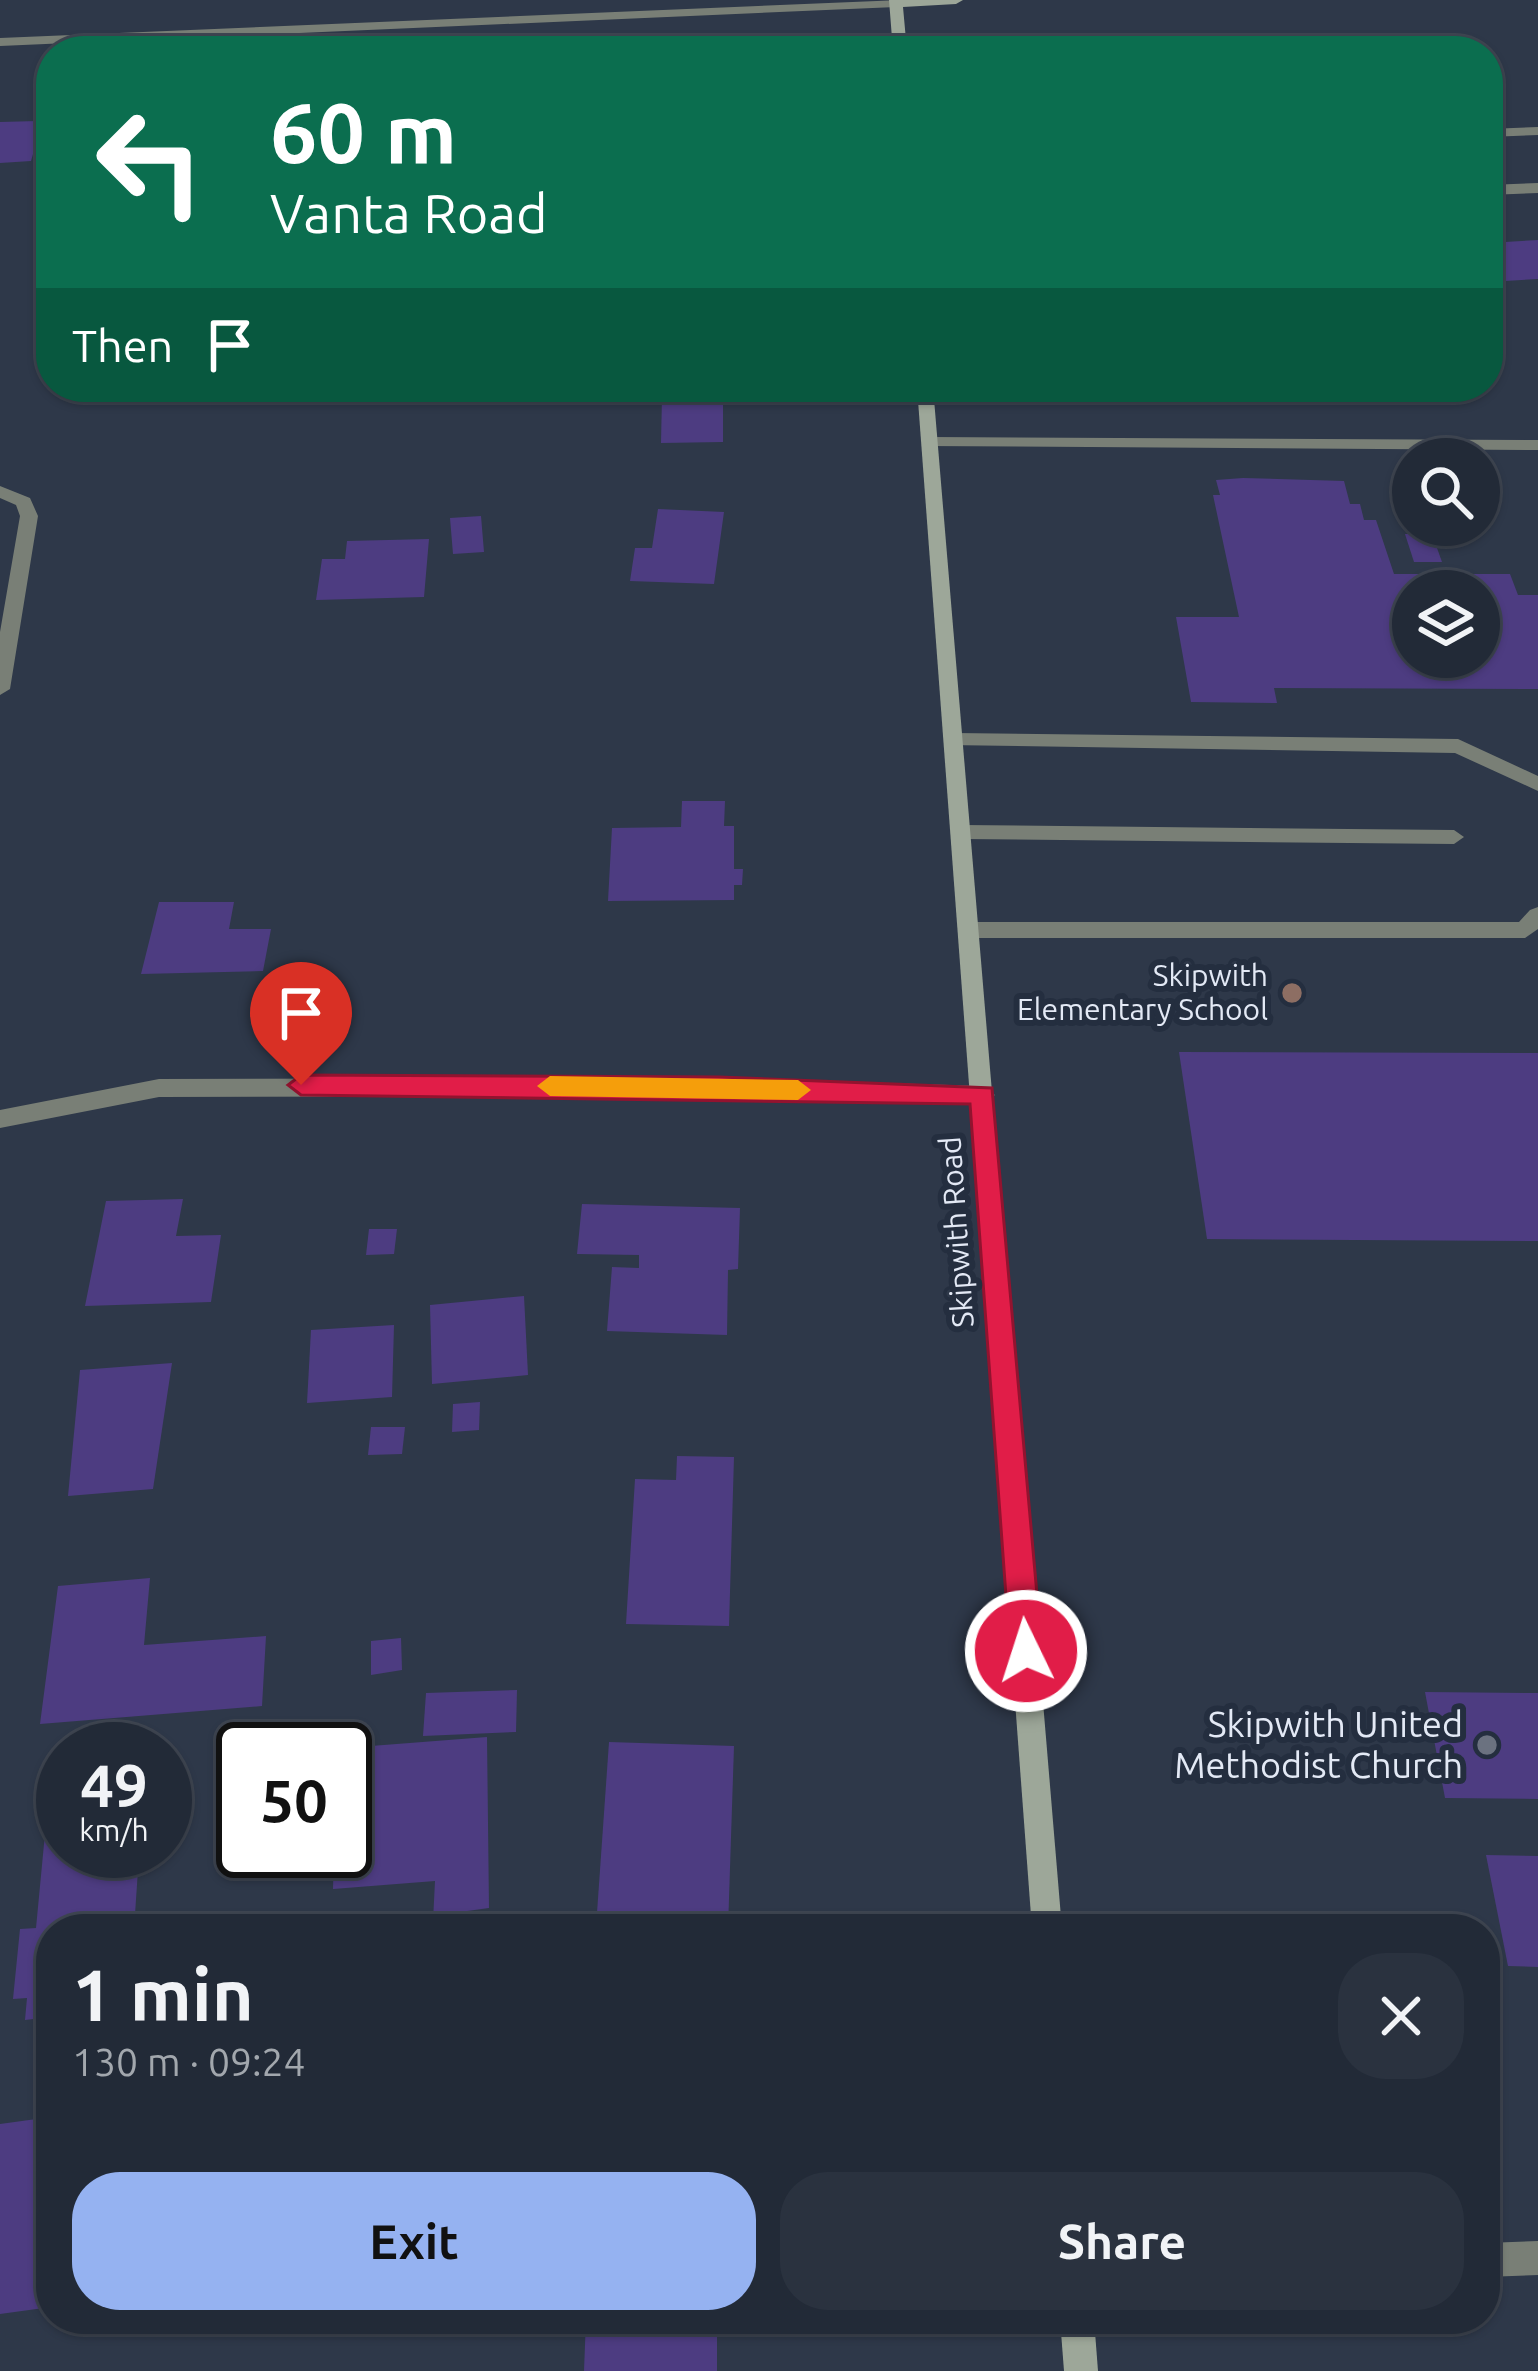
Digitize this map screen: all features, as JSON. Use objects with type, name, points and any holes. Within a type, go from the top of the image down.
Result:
[{"type":"main road","points":[[899,36],[896,1],[956,0]]},
{"type":"main road","name":"Skipwith Road","points":[[926,402],[1046,1914]]},
{"type":"main road","points":[[1078,2334],[1081,2371]]},
{"type":"street","points":[[149,36],[896,1]]},
{"type":"street","points":[[0,43],[36,41]]},
{"type":"street","points":[[1503,132],[1538,131]]},
{"type":"street","points":[[1503,189],[1538,188]]},
{"type":"street","points":[[929,442],[1538,445]]},
{"type":"street","points":[[0,491],[23,502],[29,516],[0,689]]},
{"type":"street","points":[[953,740],[1458,746],[1538,784]]},
{"type":"street","points":[[961,832],[1454,837]]},
{"type":"street","points":[[969,930],[1525,930],[1538,915]]},
{"type":"street","points":[[0,1120],[159,1088],[719,1087],[983,1095]]},
{"type":"street","points":[[1500,2259],[1538,2258]]},
{"type":"building","points":[[36,121],[36,154],[31,161],[0,163],[0,122]]},
{"type":"building","points":[[1538,240],[1538,279],[1503,281],[1503,242]]},
{"type":"building","points":[[662,402],[723,402],[723,442],[661,443]]},
{"type":"building","points":[[1216,480],[1344,481],[1350,504],[1360,504],[1364,520],[1376,520],[1393,570],[1392,678],[1500,678],[1500,574],[1510,574],[1518,595],[1538,595],[1538,689],[1274,688],[1277,703],[1191,702],[1176,617],[1239,617],[1213,495],[1220,495]]},
{"type":"building","points":[[658,509],[724,512],[714,584],[630,581],[635,548],[652,548]]},
{"type":"building","points":[[481,516],[484,552],[453,554],[450,518]]},
{"type":"building","points":[[429,539],[424,597],[316,600],[322,559],[345,559],[347,541]]},
{"type":"building","points":[[1409,546],[1436,546],[1442,562],[1414,562]]},
{"type":"building","points":[[682,801],[725,801],[724,826],[734,826],[734,869],[743,869],[742,885],[734,885],[734,900],[608,901],[612,828],[681,827]]},
{"type":"building","points":[[159,902],[234,902],[229,929],[271,929],[263,971],[141,974]]},
{"type":"building","points":[[1179,1052],[1538,1053],[1538,1241],[1207,1239]]},
{"type":"building","points":[[183,1199],[176,1236],[221,1235],[211,1302],[85,1306],[106,1201]]},
{"type":"building","points":[[582,1204],[740,1208],[738,1269],[728,1270],[727,1335],[607,1331],[612,1267],[639,1268],[639,1255],[577,1254]]},
{"type":"building","points":[[369,1229],[397,1229],[394,1254],[366,1255]]},
{"type":"building","points":[[524,1296],[528,1375],[432,1384],[430,1305]]},
{"type":"building","points":[[394,1325],[392,1397],[307,1403],[311,1330]]},
{"type":"building","points":[[172,1363],[153,1489],[68,1496],[80,1370]]},
{"type":"building","points":[[480,1402],[479,1430],[452,1432],[453,1404]]},
{"type":"building","points":[[371,1427],[405,1427],[402,1454],[368,1455]]},
{"type":"building","points":[[677,1456],[734,1457],[729,1626],[626,1624],[635,1479],[676,1480]]},
{"type":"building","points":[[150,1578],[144,1645],[266,1636],[262,1706],[40,1722],[58,1586]]},
{"type":"building","points":[[401,1638],[402,1670],[371,1675],[371,1641]]},
{"type":"building","points":[[517,1690],[516,1732],[423,1736],[426,1693]]},
{"type":"building","name":"Skipwith United Methodist Church","points":[[1425,1692],[1538,1693],[1538,1799],[1445,1798]]},
{"type":"building","points":[[487,1737],[489,1908],[433,1914],[435,1881],[333,1889],[333,1878],[372,1878],[372,1746]]},
{"type":"building","points":[[609,1742],[734,1746],[728,1914],[597,1914]]},
{"type":"building","name":"Skipwith United Methodist Church","points":[[1486,1855],[1538,1856],[1538,1967],[1508,1966]]},
{"type":"building","points":[[41,1878],[137,1878],[135,1914],[37,1914]]},
{"type":"building","points":[[36,1928],[36,2019],[25,2020],[27,1998],[13,1999],[20,1929]]},
{"type":"building","points":[[36,2119],[36,2309],[0,2314],[0,2124]]},
{"type":"building","points":[[585,2334],[717,2334],[717,2371],[584,2371]]},
{"type":"slow traffic","points":[[550,1086],[798,1090]]},
{"type":"place","name":"Skipwith Elementary School","points":[[1292,993]]},
{"type":"place","name":"Skipwith United Methodist Church","points":[[1487,1745]]},
{"type":"route","points":[[301,1085],[719,1087],[983,1095],[1026,1651]]}]
